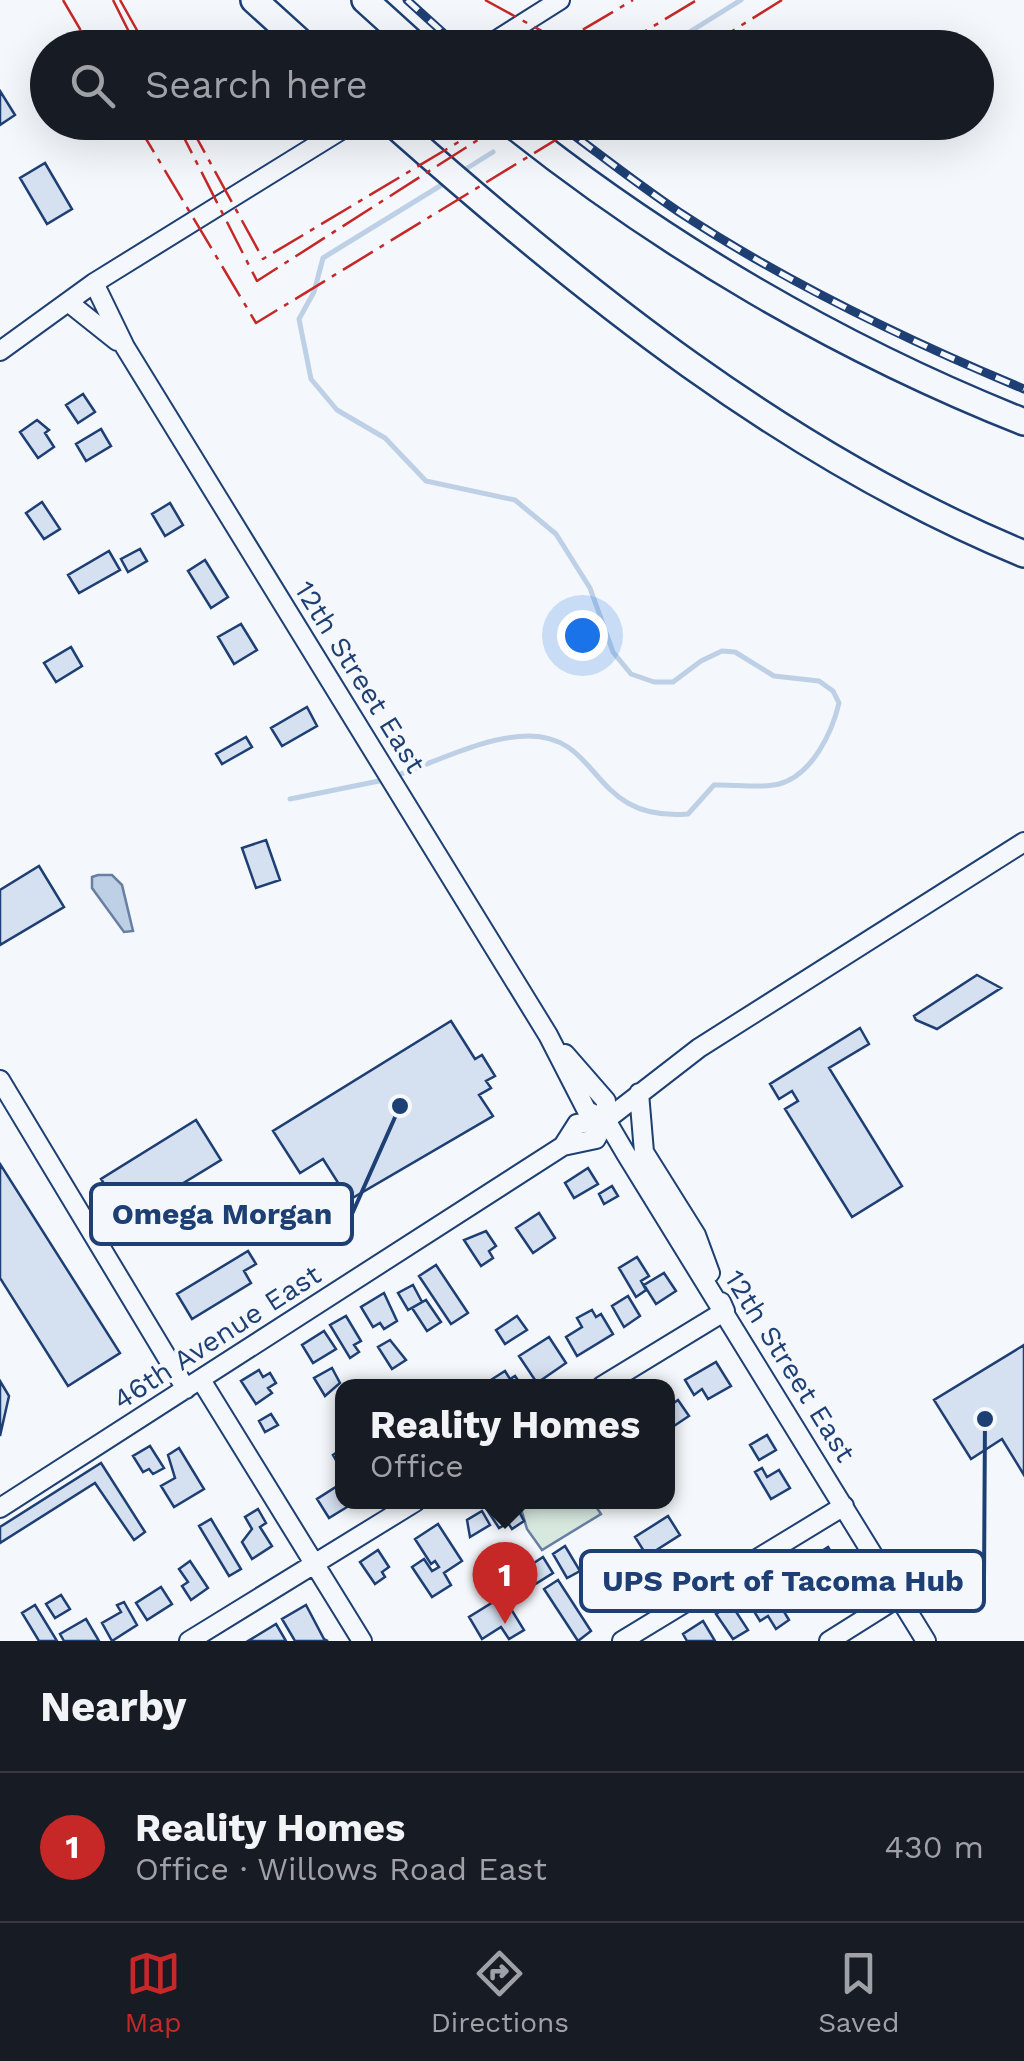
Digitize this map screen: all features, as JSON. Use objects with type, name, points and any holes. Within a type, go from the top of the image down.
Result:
[{"type":"highway","points":[[254,0],[287,30]]},
{"type":"highway","points":[[364,0],[398,30]]},
{"type":"highway","points":[[411,140],[684,360],[772,422],[916,505],[1024,554]]},
{"type":"highway","points":[[533,140],[628,211],[826,330],[1024,422]]},
{"type":"street","points":[[512,30],[560,0]]},
{"type":"street","points":[[0,351],[94,283],[325,140]]},
{"type":"street","name":"12th Street East","points":[[94,283],[125,347],[548,1035],[586,1111],[606,1120],[926,1641]]},
{"type":"street","name":"12th Street East","points":[[68,302],[125,347]]},
{"type":"street","name":"46th Avenue East","points":[[0,1508],[563,1146],[596,1138],[606,1120],[699,1048],[1024,842]]},
{"type":"street","points":[[0,1080],[362,1641]]},
{"type":"street","points":[[613,1379],[725,1310],[696,1234],[644,1152],[639,1093]]},
{"type":"street","points":[[622,1641],[844,1506]]},
{"type":"street","points":[[189,1641],[404,1509]]},
{"type":"street","points":[[829,1641],[899,1597]]},
{"type":"shaded area","points":[[521,1509],[598,1509],[601,1514],[542,1550],[527,1529]]},
{"type":"water","points":[[112,875],[122,885],[133,931],[124,932],[92,888],[92,877]]},
{"type":"building","points":[[0,91],[15,115],[0,125]]},
{"type":"building","points":[[45,163],[72,209],[47,224],[20,178]]},
{"type":"building","points":[[83,394],[95,412],[78,423],[66,405]]},
{"type":"building","points":[[37,420],[49,430],[45,433],[54,447],[38,458],[20,432]]},
{"type":"building","points":[[101,429],[111,446],[86,461],[76,444]]},
{"type":"building","points":[[42,502],[60,529],[44,539],[26,513]]},
{"type":"building","points":[[170,503],[183,525],[165,536],[152,514]]},
{"type":"building","points":[[140,549],[147,561],[128,572],[121,559]]},
{"type":"building","points":[[109,551],[120,570],[79,593],[68,575]]},
{"type":"building","points":[[205,560],[228,597],[211,608],[188,571]]},
{"type":"building","points":[[241,624],[257,650],[234,664],[218,637]]},
{"type":"building","points":[[71,647],[82,666],[56,682],[44,663]]},
{"type":"building","points":[[307,707],[317,726],[282,746],[271,728]]},
{"type":"building","points":[[246,737],[252,747],[222,764],[216,754]]},
{"type":"building","points":[[266,840],[280,880],[256,888],[242,848]]},
{"type":"building","points":[[39,866],[64,907],[0,945],[0,890]]},
{"type":"building","points":[[977,975],[1001,988],[937,1029],[916,1020],[914,1016]]},
{"type":"building","points":[[451,1021],[475,1059],[482,1055],[495,1076],[486,1081],[491,1088],[479,1095],[493,1116],[349,1200],[323,1159],[300,1173],[273,1131]]},
{"type":"building","points":[[860,1028],[869,1044],[829,1068],[902,1186],[852,1217],[785,1109],[798,1101],[792,1091],[779,1099],[770,1084]]},
{"type":"building","points":[[196,1120],[221,1160],[126,1218],[101,1179]]},
{"type":"building","points":[[0,1164],[120,1353],[68,1386],[0,1278]]},
{"type":"building","points":[[588,1168],[598,1184],[574,1198],[565,1183]]},
{"type":"building","points":[[612,1186],[618,1196],[604,1204],[599,1194]]},
{"type":"building","points":[[539,1213],[555,1238],[533,1253],[516,1228]]},
{"type":"building","points":[[486,1231],[496,1246],[489,1251],[493,1258],[481,1266],[464,1240]]},
{"type":"building","points":[[248,1251],[256,1264],[244,1271],[251,1283],[192,1319],[177,1294]]},
{"type":"building","points":[[637,1257],[649,1276],[641,1281],[646,1290],[636,1297],[619,1268]]},
{"type":"building","points":[[436,1265],[468,1313],[451,1324],[419,1276]]},
{"type":"building","points":[[664,1273],[676,1291],[656,1304],[644,1285]]},
{"type":"building","points":[[413,1285],[422,1302],[408,1310],[398,1293]]},
{"type":"building","points":[[384,1293],[397,1321],[384,1329],[380,1323],[373,1327],[361,1307]]},
{"type":"building","points":[[628,1296],[640,1316],[624,1327],[612,1306]]},
{"type":"building","points":[[426,1300],[441,1322],[427,1331],[412,1308]]},
{"type":"building","points":[[592,1310],[596,1317],[601,1314],[613,1334],[577,1356],[566,1337],[582,1327],[577,1318]]},
{"type":"building","points":[[346,1316],[361,1341],[354,1345],[359,1352],[350,1358],[330,1325]]},
{"type":"building","points":[[517,1316],[527,1330],[505,1344],[496,1330]]},
{"type":"building","points":[[324,1331],[336,1349],[313,1363],[302,1345]]},
{"type":"building","points":[[549,1337],[566,1363],[543,1379],[534,1379],[519,1356]]},
{"type":"building","points":[[390,1340],[406,1360],[392,1369],[378,1347]]},
{"type":"building","points":[[1024,1345],[1024,1475],[1002,1439],[971,1459],[934,1400]]},
{"type":"building","points":[[716,1362],[731,1386],[708,1399],[702,1389],[694,1395],[685,1380]]},
{"type":"building","points":[[332,1368],[338,1379],[325,1396],[314,1378]]},
{"type":"building","points":[[259,1370],[263,1377],[270,1373],[276,1383],[268,1388],[272,1393],[256,1404],[241,1381]]},
{"type":"building","points":[[505,1371],[510,1379],[492,1379]]},
{"type":"building","points":[[0,1381],[9,1396],[0,1436]]},
{"type":"building","points":[[678,1400],[689,1416],[675,1425]]},
{"type":"building","points":[[271,1414],[278,1425],[265,1432],[259,1421]]},
{"type":"building","points":[[767,1435],[776,1450],[759,1460],[750,1445]]},
{"type":"building","points":[[150,1446],[164,1468],[153,1474],[149,1469],[143,1472],[133,1456]]},
{"type":"building","points":[[179,1448],[204,1489],[174,1507],[161,1486],[175,1478],[168,1455]]},
{"type":"building","points":[[101,1463],[145,1532],[134,1540],[95,1483],[0,1543],[0,1527]]},
{"type":"building","points":[[762,1468],[767,1477],[779,1470],[790,1488],[771,1499],[755,1472]]},
{"type":"building","points":[[335,1488],[335,1509],[344,1509],[329,1518],[317,1499]]},
{"type":"building","points":[[258,1509],[266,1523],[260,1527],[272,1546],[252,1559],[242,1542],[252,1529],[245,1517]]},
{"type":"building","points":[[487,1509],[518,1509],[524,1521],[512,1529],[508,1523],[499,1528]]},
{"type":"building","points":[[482,1511],[490,1525],[470,1537],[467,1520]]},
{"type":"building","points":[[668,1516],[680,1535],[647,1556],[635,1537]]},
{"type":"building","points":[[211,1519],[241,1569],[229,1576],[199,1526]]},
{"type":"building","points":[[438,1524],[462,1561],[444,1573],[451,1585],[432,1597],[412,1567],[424,1559],[432,1571],[439,1567],[435,1561],[431,1564],[415,1539]]},
{"type":"building","points":[[565,1546],[580,1571],[567,1578],[553,1554]]},
{"type":"building","points":[[828,1547],[836,1560],[826,1567],[817,1554]]},
{"type":"building","points":[[378,1550],[389,1567],[382,1572],[385,1577],[375,1584],[360,1562]]},
{"type":"building","points":[[543,1557],[553,1573],[521,1593],[511,1578]]},
{"type":"building","points":[[805,1558],[820,1583],[814,1587],[818,1594],[806,1601],[802,1595],[790,1602],[777,1582],[787,1576],[793,1585],[803,1578],[794,1565]]},
{"type":"building","points":[[190,1561],[208,1588],[191,1600],[182,1586],[188,1582],[179,1569]]},
{"type":"building","points":[[626,1561],[632,1571],[625,1575],[631,1584],[613,1595],[607,1585],[596,1592],[587,1577],[600,1570],[603,1575]]},
{"type":"building","points":[[558,1580],[591,1631],[578,1641],[544,1589]]},
{"type":"building","points":[[758,1582],[775,1608],[780,1605],[789,1620],[776,1629],[768,1616],[760,1621],[742,1592]]},
{"type":"building","points":[[161,1587],[172,1604],[147,1620],[136,1603]]},
{"type":"building","points":[[61,1595],[70,1609],[55,1618],[46,1604]]},
{"type":"building","points":[[503,1596],[524,1630],[509,1639],[501,1627],[482,1639],[469,1617]]},
{"type":"building","points":[[124,1602],[137,1625],[112,1641],[102,1623],[121,1612],[117,1605]]},
{"type":"building","points":[[731,1604],[748,1630],[733,1639],[716,1614]]},
{"type":"building","points":[[35,1605],[57,1641],[39,1641],[22,1613]]},
{"type":"building","points":[[306,1605],[328,1641],[295,1641],[282,1619]]},
{"type":"building","points":[[86,1619],[99,1641],[64,1641],[60,1634]]},
{"type":"building","points":[[703,1621],[715,1641],[687,1641],[683,1634]]},
{"type":"building","points":[[276,1624],[286,1641],[248,1641]]},
{"type":"waterway","points":[[693,30],[741,0]]},
{"type":"waterway","points":[[461,172],[493,152]]},
{"type":"waterway","points":[[395,776],[478,745],[529,736],[553,740],[571,749],[614,793],[632,805],[656,813],[688,814],[714,785],[779,784],[801,772],[826,739],[839,703],[833,691],[819,681],[774,676],[735,652],[722,651],[701,661],[673,682],[654,682],[631,674],[613,652],[590,588],[556,534],[515,500],[426,481],[385,438],[337,410],[311,379],[299,319],[314,292],[323,258],[448,181]]},
{"type":"waterway","points":[[290,799],[384,780]]},
{"type":"railway","points":[[407,0],[440,30]]},
{"type":"railway","points":[[580,140],[663,201],[762,263],[891,330],[1024,389]]},
{"type":"power","points":[[63,0],[80,30]]},
{"type":"power","points":[[113,0],[128,30]]},
{"type":"power","points":[[120,0],[137,30]]},
{"type":"power","points":[[485,0],[540,30]]},
{"type":"power","points":[[582,30],[633,0]]},
{"type":"power","points":[[647,30],[697,0]]},
{"type":"power","points":[[734,30],[782,0]]},
{"type":"power","points":[[147,140],[256,323],[556,140]]},
{"type":"power","points":[[185,140],[257,281],[478,140]]},
{"type":"power","points":[[198,140],[263,259],[462,140]]},
{"type":"place","name":"Omega Morgan","points":[[400,1106]]},
{"type":"place","name":"UPS Port of Tacoma Hub","points":[[985,1419]]},
{"type":"place","name":"Reality Homes","points":[[505,1624]]}]
